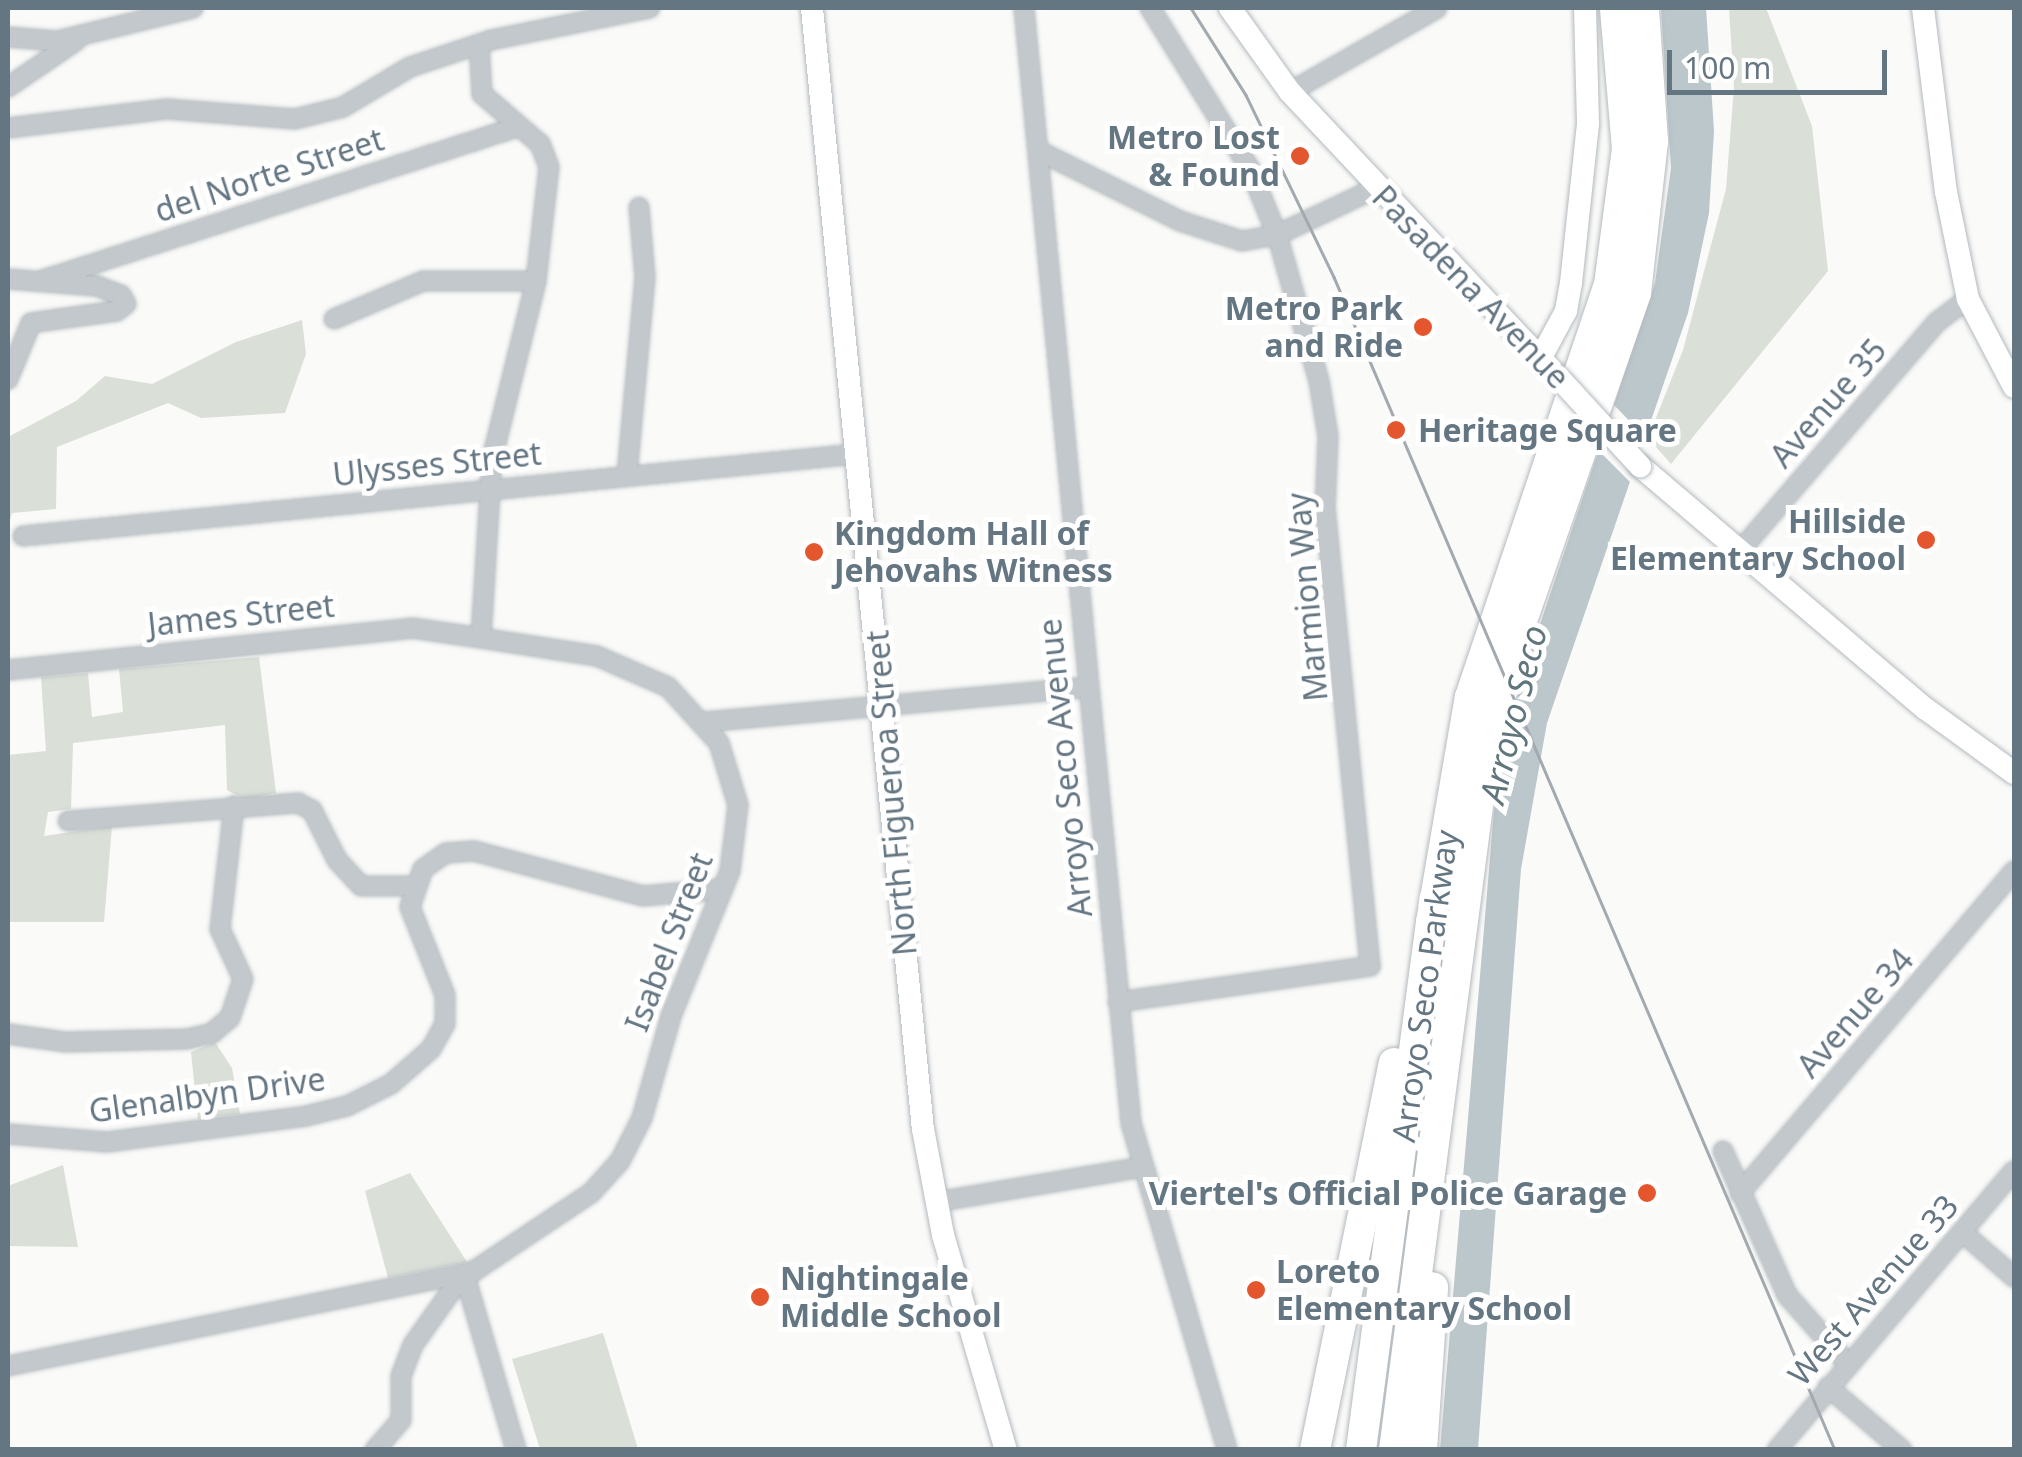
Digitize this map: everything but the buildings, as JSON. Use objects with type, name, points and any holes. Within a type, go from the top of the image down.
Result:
[{"type":"highway","name":"Arroyo Seco Parkway","points":[[1361,1450],[1422,990],[1470,697],[1609,285],[1627,149],[1615,8]]},
{"type":"highway","name":"Arroyo Seco Parkway","points":[[1394,1450],[1484,760],[1516,638],[1636,293],[1653,141],[1644,8]]},
{"type":"highway","points":[[1422,1450],[1455,960]]},
{"type":"highway","points":[[1316,1450],[1398,1045],[1422,990]]},
{"type":"main road","name":"North Figueroa Street","points":[[812,8],[881,704],[936,1202],[1006,1450]]},
{"type":"main road","name":"Pasadena Avenue","points":[[1230,8],[1290,92],[1640,466],[1926,709],[2014,773]]},
{"type":"main road","points":[[1540,359],[1566,311],[1571,283],[1588,124],[1585,8]]},
{"type":"main road","points":[[1923,8],[1946,192],[1968,299],[2014,386]]},
{"type":"street","points":[[8,87],[88,32],[134,8]]},
{"type":"street","points":[[8,37],[40,42],[193,8]]},
{"type":"street","points":[[8,128],[168,108],[295,119],[343,107],[410,66],[479,44],[650,8]]},
{"type":"street","name":"Arroyo Seco Avenue","points":[[1024,8],[1118,1002],[1142,1167],[1228,1450]]},
{"type":"street","name":"Marmion Way","points":[[1118,1002],[1370,966],[1326,509],[1328,436],[1320,382],[1277,235],[1222,119],[1150,8]]},
{"type":"street","points":[[1290,92],[1437,8]]},
{"type":"street","points":[[479,44],[482,94],[540,144],[550,167],[536,281],[498,417],[489,488],[481,638]]},
{"type":"street","name":"del Norte Street","points":[[40,281],[516,127]]},
{"type":"street","points":[[1039,151],[1214,234],[1242,241],[1277,235],[1376,188]]},
{"type":"street","points":[[627,475],[646,277],[639,208]]},
{"type":"street","points":[[8,280],[108,289],[126,304],[117,312],[31,324],[8,379]]},
{"type":"street","points":[[334,319],[423,281],[536,281]]},
{"type":"street","name":"Avenue 35","points":[[1739,552],[1938,322],[1968,299]]},
{"type":"street","name":"Ulysses Street","points":[[22,536],[857,454]]},
{"type":"street","name":"James Street","points":[[8,670],[412,628],[481,638]]},
{"type":"street","name":"Isabel Street","points":[[8,1366],[464,1273],[591,1193],[620,1161],[642,1118],[671,1016],[736,850],[738,805],[728,762],[705,722],[668,687],[623,663],[481,638]]},
{"type":"street","points":[[705,722],[1086,687]]},
{"type":"street","points":[[68,822],[298,802],[312,810],[336,860],[360,886],[414,886],[432,861],[461,850],[642,896],[722,889]]},
{"type":"street","points":[[8,1034],[66,1042],[188,1039],[212,1033],[230,1018],[243,979],[220,929],[234,806]]},
{"type":"street","name":"Avenue 34","points":[[1740,1192],[2014,872]]},
{"type":"street","name":"Glenalbyn Drive","points":[[8,1134],[107,1142],[270,1121],[347,1106],[391,1084],[432,1049],[447,1011],[413,921],[414,886]]},
{"type":"street","points":[[1722,1151],[1787,1295],[1847,1363]]},
{"type":"street","points":[[936,1202],[1142,1167]]},
{"type":"street","name":"West Avenue 33","points":[[1776,1450],[2014,1171]]},
{"type":"street","points":[[1962,1232],[2014,1278]]},
{"type":"street","points":[[375,1450],[401,1420],[401,1376],[413,1344],[464,1273]]},
{"type":"street","points":[[464,1273],[516,1450]]},
{"type":"street","points":[[1828,1386],[1902,1450]]},
{"type":"shaded area","name":"Arroyo Seco","points":[[1661,8],[1706,8],[1714,131],[1709,213],[1688,313],[1547,723],[1521,869],[1478,1449],[1440,1450],[1494,810],[1521,681],[1655,283],[1671,168]]},
{"type":"shaded area","points":[[1729,8],[1766,8],[1812,126],[1828,271],[1671,464],[1648,438],[1683,350],[1726,189],[1734,87]]},
{"type":"shaded area","points":[[302,320],[306,354],[285,413],[201,418],[168,403],[57,447],[56,509],[12,513],[8,527],[8,437],[76,401],[105,376],[152,384],[236,342]]},
{"type":"shaded area","points":[[259,657],[276,793],[244,799],[227,790],[225,725],[73,743],[71,809],[48,812],[44,836],[112,826],[104,922],[8,922],[8,755],[46,751],[41,677],[88,673],[92,717],[123,712],[119,669]]},
{"type":"shaded area","points":[[215,1042],[232,1068],[240,1114],[198,1119],[191,1052]]},
{"type":"shaded area","points":[[63,1165],[78,1247],[8,1246],[8,1186]]},
{"type":"shaded area","points":[[410,1173],[467,1262],[388,1278],[365,1191]]},
{"type":"shaded area","points":[[603,1333],[638,1449],[540,1449],[512,1359]]},
{"type":"pier","points":[[1613,404],[1648,440],[1632,484],[1598,450]]},
{"type":"tram line","points":[[1191,8],[1246,95],[1334,277],[1835,1450]]},
{"type":"place","name":"Metro Lost & Found","points":[[1300,156]]},
{"type":"place","name":"Metro Park and Ride","points":[[1423,327]]},
{"type":"place","name":"Heritage Square","points":[[1396,430]]},
{"type":"place","name":"Hillside Elementary School","points":[[1926,540]]},
{"type":"place","name":"Kingdom Hall of Jehovahs Witness","points":[[814,552]]},
{"type":"place","name":"Viertel's Official Police Garage","points":[[1647,1193]]},
{"type":"place","name":"Loreto Elementary School","points":[[1256,1290]]},
{"type":"place","name":"Nightingale Middle School","points":[[760,1297]]}]
